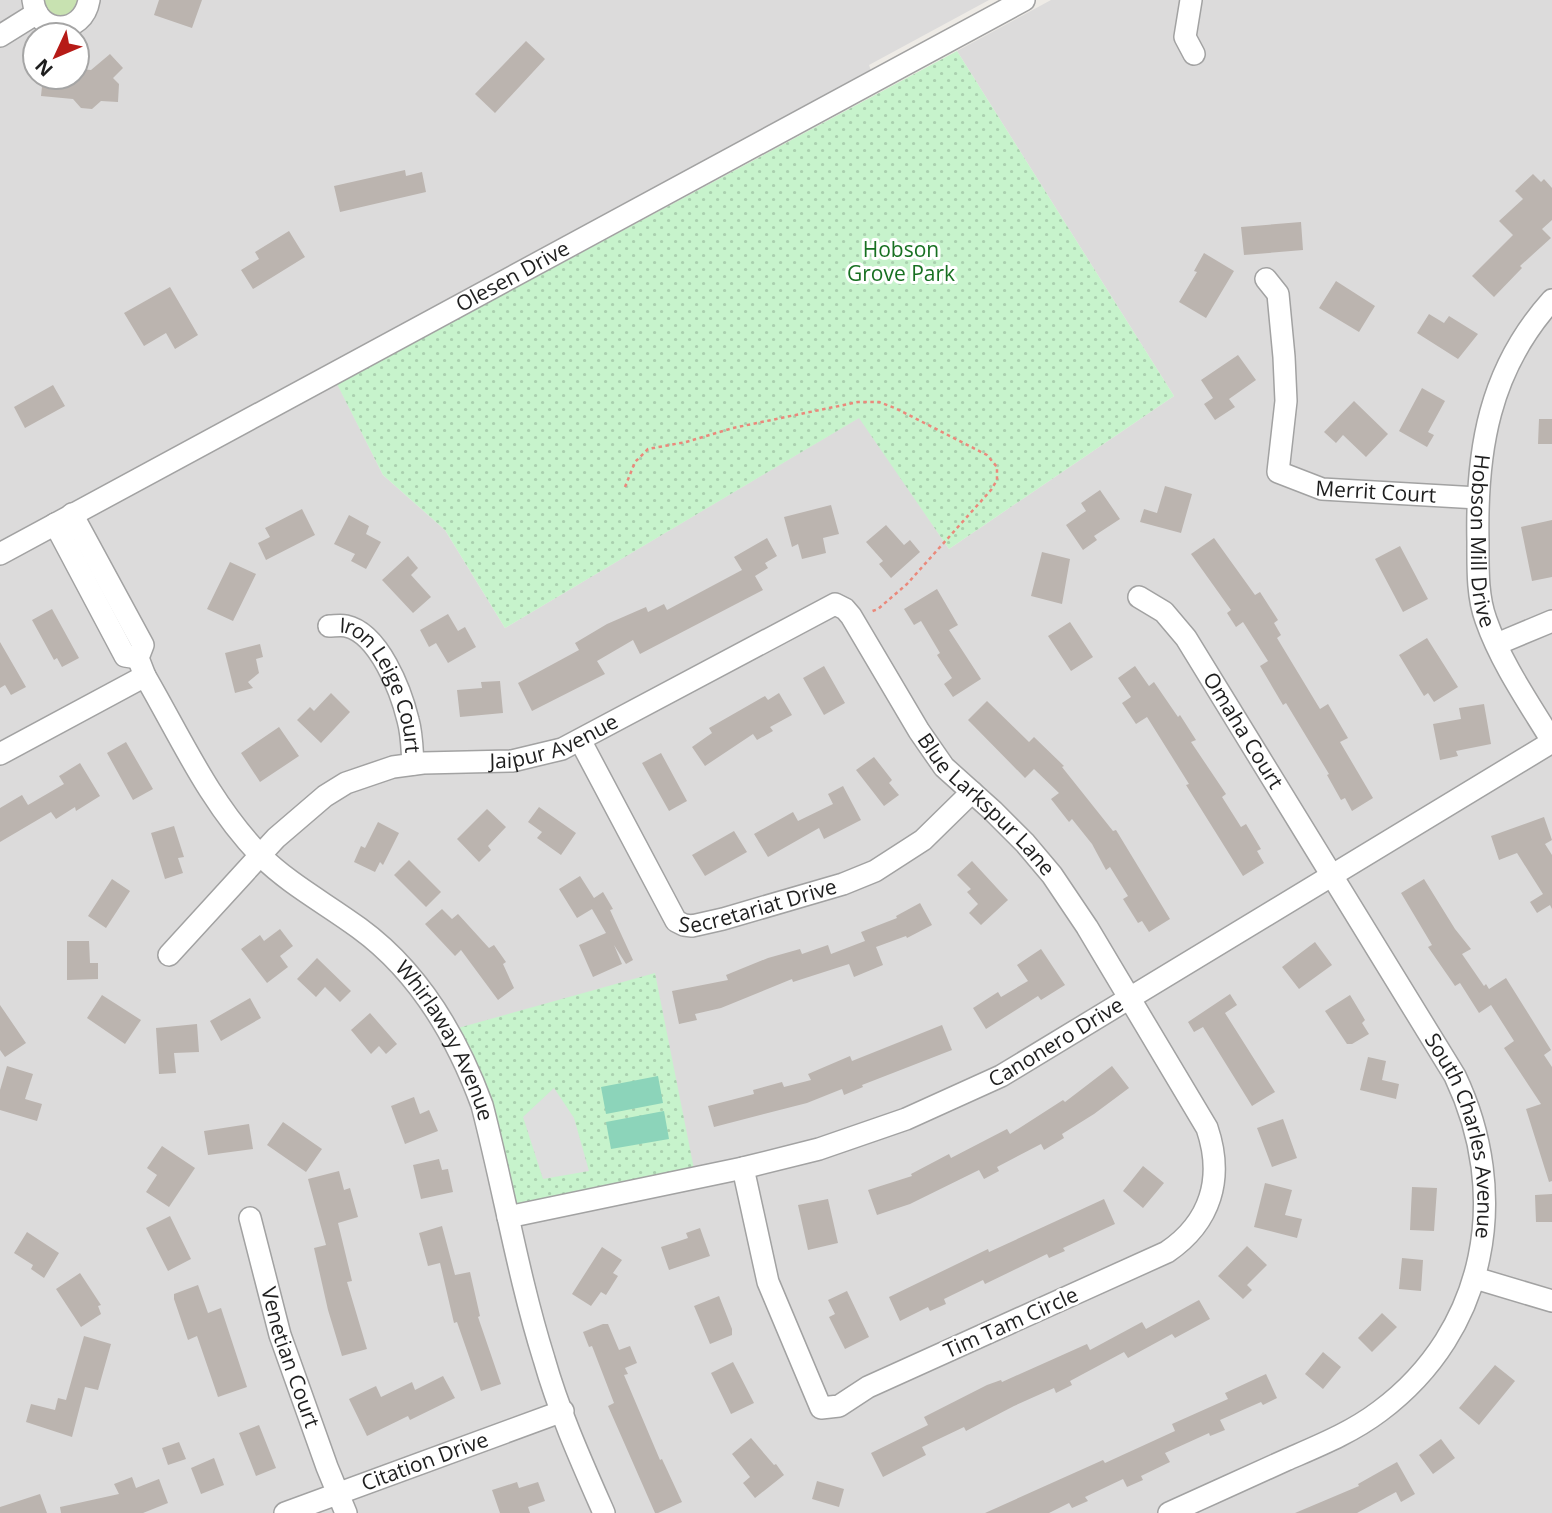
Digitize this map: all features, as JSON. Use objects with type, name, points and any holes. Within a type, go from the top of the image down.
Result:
[{"type":"street","points":[[0,36],[35,7],[50,25],[69,26],[83,16],[89,0]]},
{"type":"street","name":"Olesen Drive","points":[[0,554],[1024,0]]},
{"type":"street","points":[[1191,0],[1185,37],[1194,54]]},
{"type":"street","name":"Merrit Court","points":[[1266,279],[1278,294],[1284,357],[1286,401],[1278,472],[1322,489],[1478,498]]},
{"type":"street","name":"Hobson Mill Drive","points":[[1552,300],[1521,341],[1505,368],[1492,402],[1482,453],[1478,498],[1480,594],[1485,619],[1515,681],[1552,742]]},
{"type":"street","name":"Whirlaway Avenue","points":[[64,519],[143,645],[142,667],[209,792],[261,856],[323,906],[358,928],[382,948],[419,989],[461,1054],[482,1105],[527,1302],[544,1362],[604,1513]]},
{"type":"street","name":"Omaha Court","points":[[1139,597],[1164,612],[1186,638],[1332,876]]},
{"type":"street","name":"Jaipur Avenue","points":[[169,955],[281,834],[325,796],[367,774],[413,764],[512,761],[546,755],[580,740],[825,608],[835,604],[845,608]]},
{"type":"street","name":"Blue Larkspur Lane","points":[[845,608],[935,755],[944,767],[1025,844],[1052,875],[1130,999]]},
{"type":"street","points":[[1497,644],[1552,621]]},
{"type":"street","name":"Iron Leige Court","points":[[329,626],[347,626],[361,634],[375,646],[387,665],[408,720],[413,764]]},
{"type":"street","points":[[0,754],[142,667]]},
{"type":"street","name":"Secretariat Drive","points":[[580,740],[676,921],[684,925],[692,926],[723,919],[844,884],[875,871],[923,840],[972,792]]},
{"type":"street","name":"Canonero Drive","points":[[508,1217],[743,1168],[859,1137],[941,1105],[1001,1076],[1552,742]]},
{"type":"street","name":"South Charles Avenue","points":[[1169,1513],[1337,1437],[1380,1411],[1408,1387],[1432,1360],[1457,1320],[1475,1278],[1486,1205],[1483,1165],[1474,1122],[1455,1076],[1332,876]]},
{"type":"street","name":"Tim Tam Circle","points":[[743,1168],[768,1282],[778,1309],[821,1408],[839,1406],[868,1387],[1155,1259],[1178,1245],[1200,1220],[1213,1189],[1215,1167],[1212,1144],[1194,1102],[1130,999]]},
{"type":"street","name":"Venetian Court","points":[[250,1218],[280,1335],[342,1504]]},
{"type":"street","points":[[1475,1278],[1552,1301]]},
{"type":"street","name":"Citation Drive","points":[[285,1513],[342,1504],[563,1411]]},
{"type":"path","points":[[625,487],[635,462],[648,449],[858,402],[878,402],[895,408],[987,454],[997,467],[997,481],[991,490],[907,584],[878,609]]},
{"type":"shaded area","points":[[0,0],[989,0],[869,65],[872,74],[0,543]]},
{"type":"shaded area","points":[[1051,0],[1552,0],[1552,1513],[0,1513],[0,566],[337,383],[383,475],[445,530],[505,628],[860,417],[949,549],[1174,396],[957,51]]},
{"type":"shaded area","points":[[554,1088],[574,1118],[589,1171],[543,1179],[523,1117]]},
{"type":"green space","points":[[43,0],[81,0],[69,17],[53,14]]},
{"type":"green space","name":"Hobson Grove Park","points":[[957,51],[1174,396],[949,549],[859,418],[505,628],[445,530],[383,475],[337,384]]},
{"type":"green space","points":[[655,973],[695,1174],[511,1214],[451,1030]]},
{"type":"green space","points":[[658,1076],[663,1103],[606,1114],[601,1087]]},
{"type":"green space","points":[[664,1111],[669,1139],[611,1149],[606,1122]]},
{"type":"building","points":[[159,0],[202,0],[192,28],[154,15]]},
{"type":"building","points":[[526,41],[545,59],[495,113],[475,94]]},
{"type":"building","points":[[110,54],[123,68],[113,78],[119,84],[118,102],[101,101],[92,109],[81,108],[73,99],[41,96],[42,91],[91,91],[91,70]]},
{"type":"building","points":[[405,170],[406,176],[422,172],[426,192],[340,212],[334,186]]},
{"type":"building","points":[[1533,174],[1541,182],[1544,179],[1552,188],[1552,220],[1542,229],[1551,238],[1520,266],[1522,268],[1494,297],[1472,276],[1513,235],[1499,221],[1523,199],[1515,191]]},
{"type":"building","points":[[1301,222],[1303,250],[1244,255],[1241,227]]},
{"type":"building","points":[[289,231],[305,257],[253,289],[241,270],[259,259],[255,252]]},
{"type":"building","points":[[1204,253],[1234,271],[1206,318],[1179,302],[1197,272],[1194,271]]},
{"type":"building","points":[[1336,281],[1375,306],[1359,332],[1319,308]]},
{"type":"building","points":[[170,287],[198,335],[175,349],[166,333],[144,346],[124,313]]},
{"type":"building","points":[[1429,314],[1444,323],[1449,316],[1478,334],[1458,359],[1417,333]]},
{"type":"building","points":[[1238,355],[1256,380],[1229,399],[1235,407],[1215,420],[1204,404],[1213,398],[1201,380]]},
{"type":"building","points":[[53,385],[65,406],[25,428],[14,407]]},
{"type":"building","points":[[1422,388],[1445,401],[1428,432],[1434,435],[1427,447],[1399,431]]},
{"type":"building","points":[[1354,401],[1388,434],[1366,457],[1343,435],[1336,443],[1324,432]]},
{"type":"building","points":[[1539,419],[1552,419],[1552,444],[1538,444]]},
{"type":"building","points":[[1165,486],[1192,494],[1181,533],[1140,522],[1144,509],[1157,513]]},
{"type":"building","points":[[1100,490],[1120,519],[1094,536],[1097,540],[1083,550],[1066,525],[1086,511],[1081,503]]},
{"type":"building","points":[[831,505],[839,534],[823,538],[826,553],[802,559],[798,544],[792,547],[784,517]]},
{"type":"building","points":[[302,509],[315,535],[266,560],[258,543],[270,537],[265,528]]},
{"type":"building","points":[[349,515],[369,526],[366,534],[381,542],[366,569],[351,561],[355,554],[334,544]]},
{"type":"building","points":[[1552,520],[1552,577],[1532,581],[1521,527]]},
{"type":"building","points":[[886,525],[904,545],[910,540],[920,552],[891,578],[879,564],[883,561],[866,542]]},
{"type":"building","points":[[767,538],[777,556],[765,563],[768,568],[755,576],[763,590],[640,654],[633,640],[597,661],[605,674],[532,711],[518,683],[579,650],[575,643],[607,624],[646,607],[648,612],[664,604],[667,610],[742,570],[734,557]]},
{"type":"building","points":[[1214,538],[1255,595],[1260,592],[1278,620],[1274,623],[1281,635],[1277,638],[1320,709],[1328,704],[1348,738],[1340,742],[1373,798],[1352,811],[1345,798],[1341,800],[1327,775],[1329,774],[1260,666],[1268,661],[1243,622],[1236,627],[1227,613],[1231,610],[1191,554]]},
{"type":"building","points":[[1400,546],[1428,599],[1403,612],[1375,559]]},
{"type":"building","points":[[1042,552],[1070,559],[1062,604],[1031,596]]},
{"type":"building","points":[[408,556],[418,568],[411,575],[431,597],[413,613],[382,580]]},
{"type":"building","points":[[230,562],[256,574],[233,621],[207,609]]},
{"type":"building","points":[[937,589],[958,625],[949,630],[981,679],[953,697],[944,684],[952,678],[937,655],[940,653],[921,621],[914,625],[904,609]]},
{"type":"building","points":[[52,609],[79,658],[62,667],[57,658],[54,660],[32,620]]},
{"type":"building","points":[[448,614],[458,631],[465,627],[476,647],[448,663],[436,643],[429,647],[420,630]]},
{"type":"building","points":[[1070,622],[1093,657],[1071,671],[1048,636]]},
{"type":"building","points":[[1427,638],[1458,687],[1434,702],[1428,693],[1424,696],[1399,655]]},
{"type":"building","points":[[0,642],[26,687],[11,695],[5,685],[0,688]]},
{"type":"building","points":[[260,644],[263,657],[256,659],[259,673],[248,682],[253,688],[235,693],[225,653]]},
{"type":"building","points":[[824,666],[845,703],[824,715],[803,678]]},
{"type":"building","points":[[1135,666],[1149,686],[1154,682],[1178,717],[1180,715],[1196,740],[1191,742],[1226,794],[1222,797],[1241,827],[1246,824],[1261,849],[1257,851],[1264,863],[1243,876],[1147,717],[1136,724],[1122,703],[1131,697],[1118,678]]},
{"type":"building","points":[[500,681],[503,713],[460,717],[457,690],[482,688],[481,682]]},
{"type":"building","points":[[331,693],[350,712],[321,743],[297,720],[310,707],[314,711]]},
{"type":"building","points":[[779,693],[792,715],[770,727],[773,731],[757,740],[753,734],[705,766],[692,747],[712,733],[709,728],[765,696],[768,700]]},
{"type":"building","points":[[987,701],[1029,742],[1034,737],[1064,766],[1062,767],[1113,831],[1116,830],[1170,919],[1149,932],[1142,921],[1138,923],[1123,899],[1128,896],[1110,867],[1106,870],[1092,844],[1072,819],[1069,822],[1051,799],[1059,793],[1034,769],[1025,778],[968,720]]},
{"type":"building","points":[[1484,704],[1491,744],[1456,751],[1458,756],[1440,760],[1433,724],[1461,719],[1459,708]]},
{"type":"building","points":[[279,727],[299,756],[260,782],[241,753]]},
{"type":"building","points":[[126,742],[153,789],[133,800],[107,753]]},
{"type":"building","points":[[661,753],[687,801],[669,811],[642,763]]},
{"type":"building","points":[[874,757],[892,780],[889,783],[899,795],[884,806],[856,770]]},
{"type":"building","points":[[80,763],[100,796],[76,811],[75,807],[56,819],[51,812],[0,842],[0,808],[22,795],[28,805],[64,784],[59,776]]},
{"type":"building","points":[[843,786],[861,820],[824,839],[819,828],[768,857],[754,834],[793,812],[798,821],[833,804],[828,794]]},
{"type":"building","points":[[539,807],[576,833],[561,855],[537,838],[542,832],[528,822]]},
{"type":"building","points":[[487,809],[506,827],[488,846],[491,850],[479,862],[457,839]]},
{"type":"building","points":[[1544,817],[1552,840],[1545,844],[1552,855],[1552,909],[1550,905],[1537,913],[1530,902],[1543,894],[1517,853],[1499,860],[1491,836]]},
{"type":"building","points":[[378,822],[399,833],[383,865],[380,862],[375,872],[354,862],[361,846],[365,848]]},
{"type":"building","points":[[174,826],[184,857],[178,858],[183,873],[165,879],[151,833]]},
{"type":"building","points":[[734,831],[747,852],[705,876],[692,855]]},
{"type":"building","points":[[409,860],[441,892],[426,907],[394,875]]},
{"type":"building","points":[[972,861],[1008,900],[981,925],[969,913],[978,904],[967,892],[971,889],[957,875]]},
{"type":"building","points":[[580,876],[594,898],[603,892],[613,909],[610,910],[633,960],[626,964],[614,945],[622,964],[593,977],[579,945],[606,933],[592,909],[577,918],[559,889]]},
{"type":"building","points":[[112,879],[130,891],[106,928],[88,916]]},
{"type":"building","points":[[1424,879],[1455,929],[1471,949],[1462,954],[1484,986],[1486,984],[1489,989],[1506,978],[1551,1050],[1544,1055],[1552,1067],[1552,1181],[1549,1182],[1526,1109],[1541,1104],[1504,1048],[1514,1041],[1491,1005],[1479,1013],[1460,983],[1455,986],[1428,947],[1432,945],[1401,893]]},
{"type":"building","points":[[920,903],[932,925],[907,938],[906,936],[876,947],[883,965],[854,977],[849,964],[793,982],[792,979],[721,1008],[695,1014],[697,1020],[679,1024],[672,991],[728,980],[726,975],[768,958],[800,949],[802,954],[828,945],[831,954],[865,941],[861,932],[897,918],[896,916]]},
{"type":"building","points":[[442,909],[452,919],[458,914],[489,948],[494,945],[506,962],[503,964],[514,988],[498,1000],[461,950],[455,956],[425,924]]},
{"type":"building","points":[[280,929],[293,946],[280,956],[288,967],[267,983],[241,949],[260,935],[264,941]]},
{"type":"building","points":[[67,941],[89,941],[90,963],[98,963],[98,979],[67,980]]},
{"type":"building","points":[[1315,942],[1332,965],[1299,989],[1282,967]]},
{"type":"building","points":[[1041,949],[1065,985],[1041,1000],[1038,996],[986,1029],[973,1008],[998,992],[1001,997],[1028,981],[1017,965]]},
{"type":"building","points":[[317,958],[351,991],[340,1002],[325,987],[316,997],[297,979]]},
{"type":"building","points":[[1230,994],[1237,1005],[1225,1013],[1275,1092],[1252,1106],[1203,1027],[1194,1032],[1188,1022]]},
{"type":"building","points":[[102,995],[141,1020],[125,1044],[87,1018]]},
{"type":"building","points":[[1350,995],[1365,1020],[1362,1023],[1369,1034],[1347,1044],[1325,1011]]},
{"type":"building","points":[[250,998],[261,1018],[221,1041],[210,1021]]},
{"type":"building","points":[[0,1005],[26,1043],[5,1057],[0,1050]]},
{"type":"building","points":[[370,1013],[397,1044],[386,1054],[379,1046],[371,1054],[351,1030]]},
{"type":"building","points":[[197,1024],[199,1052],[174,1053],[176,1073],[159,1074],[156,1028]]},
{"type":"building","points":[[942,1025],[952,1050],[862,1085],[863,1087],[844,1095],[842,1089],[807,1103],[714,1127],[708,1106],[754,1094],[753,1090],[782,1082],[784,1087],[811,1080],[808,1074],[850,1056],[852,1061]]},
{"type":"building","points":[[1368,1057],[1386,1061],[1382,1080],[1399,1084],[1396,1099],[1360,1090]]},
{"type":"building","points":[[7,1066],[33,1074],[25,1099],[42,1104],[37,1121],[0,1110],[0,1090]]},
{"type":"building","points":[[1112,1066],[1129,1088],[1062,1134],[1064,1138],[1044,1150],[1041,1144],[997,1167],[999,1171],[984,1179],[979,1170],[910,1204],[877,1215],[868,1190],[912,1176],[911,1174],[949,1154],[951,1158],[1007,1129],[1010,1134],[1063,1100],[1065,1102]]},
{"type":"building","points":[[414,1097],[420,1114],[429,1110],[438,1131],[405,1144],[391,1106]]},
{"type":"building","points":[[1283,1119],[1297,1158],[1272,1167],[1257,1128]]},
{"type":"building","points":[[283,1122],[322,1149],[306,1172],[267,1145]]},
{"type":"building","points":[[249,1124],[253,1149],[208,1155],[204,1131]]},
{"type":"building","points":[[162,1146],[195,1168],[169,1207],[146,1192],[157,1175],[147,1168]]},
{"type":"building","points":[[439,1159],[442,1170],[448,1169],[453,1192],[421,1199],[413,1165]]},
{"type":"building","points":[[1143,1166],[1164,1183],[1143,1208],[1123,1191]]},
{"type":"building","points":[[339,1171],[344,1190],[350,1188],[358,1217],[338,1223],[352,1281],[347,1282],[367,1349],[342,1356],[314,1248],[326,1245],[308,1179]]},
{"type":"building","points":[[1265,1183],[1292,1190],[1285,1215],[1302,1219],[1297,1238],[1254,1227]]},
{"type":"building","points":[[1412,1187],[1437,1188],[1434,1231],[1410,1230]]},
{"type":"building","points":[[1552,1194],[1552,1222],[1536,1222],[1535,1195]]},
{"type":"building","points":[[828,1199],[838,1243],[808,1250],[798,1205]]},
{"type":"building","points":[[1104,1199],[1115,1224],[1063,1248],[1065,1251],[1049,1258],[1047,1254],[985,1284],[983,1280],[944,1299],[946,1304],[930,1311],[928,1307],[900,1321],[889,1297],[988,1249],[989,1252]]},
{"type":"building","points":[[170,1216],[191,1259],[168,1271],[146,1228]]},
{"type":"building","points":[[442,1226],[455,1275],[470,1272],[480,1316],[478,1317],[501,1384],[481,1391],[457,1322],[454,1323],[440,1263],[428,1266],[419,1233]]},
{"type":"building","points":[[700,1228],[710,1256],[669,1270],[661,1247],[688,1238],[686,1233]]},
{"type":"building","points":[[27,1232],[59,1253],[44,1278],[31,1269],[33,1265],[14,1253]]},
{"type":"building","points":[[1247,1246],[1267,1265],[1247,1285],[1252,1290],[1243,1299],[1218,1276]]},
{"type":"building","points":[[602,1247],[622,1260],[613,1273],[618,1276],[606,1295],[601,1292],[591,1306],[572,1294]]},
{"type":"building","points":[[1402,1258],[1423,1260],[1421,1291],[1399,1289]]},
{"type":"building","points":[[80,1273],[101,1305],[98,1306],[101,1314],[81,1327],[56,1289]]},
{"type":"building","points":[[198,1285],[208,1313],[221,1308],[247,1387],[218,1397],[197,1336],[188,1340],[174,1299],[174,1294]]},
{"type":"building","points":[[847,1291],[869,1337],[845,1349],[829,1317],[835,1314],[828,1300]]},
{"type":"building","points":[[719,1296],[732,1335],[710,1344],[694,1306]]},
{"type":"building","points":[[1199,1300],[1210,1319],[1175,1338],[1172,1334],[1128,1358],[1124,1352],[1070,1381],[1072,1385],[1056,1393],[1054,1388],[966,1431],[964,1427],[922,1447],[926,1455],[883,1477],[871,1453],[928,1425],[924,1417],[987,1385],[1001,1380],[1002,1382],[1087,1344],[1090,1350],[1142,1322],[1146,1329]]},
{"type":"building","points":[[1382,1313],[1397,1327],[1372,1352],[1358,1338]]},
{"type":"building","points":[[608,1324],[619,1350],[630,1346],[637,1363],[625,1368],[628,1374],[624,1375],[660,1460],[662,1459],[682,1502],[658,1513],[655,1513],[608,1406],[614,1403],[592,1346],[589,1347],[583,1332]]},
{"type":"building","points":[[84,1336],[111,1344],[98,1390],[85,1387],[72,1437],[26,1422],[31,1404],[55,1410],[58,1398],[66,1400]]},
{"type":"building","points":[[1323,1352],[1341,1367],[1323,1389],[1305,1374]]},
{"type":"building","points":[[733,1362],[754,1403],[731,1414],[711,1373]]},
{"type":"building","points":[[1495,1365],[1515,1381],[1479,1425],[1459,1408]]},
{"type":"building","points":[[1266,1374],[1277,1398],[1220,1420],[1225,1430],[1210,1436],[1209,1433],[1165,1453],[1170,1462],[1141,1476],[1143,1480],[1127,1487],[1123,1479],[1085,1497],[1088,1501],[1072,1508],[1069,1503],[1049,1513],[985,1513],[1175,1431],[1172,1424],[1228,1399],[1225,1393]]},
{"type":"building","points":[[443,1376],[455,1398],[410,1420],[408,1416],[367,1436],[349,1399],[376,1386],[381,1397],[412,1382],[415,1390]]},
{"type":"building","points":[[259,1425],[276,1468],[256,1476],[239,1433]]},
{"type":"building","points":[[751,1438],[784,1475],[755,1498],[743,1483],[750,1477],[732,1454]]},
{"type":"building","points":[[1441,1439],[1455,1458],[1433,1474],[1419,1455]]},
{"type":"building","points":[[179,1442],[186,1459],[168,1465],[162,1448]]},
{"type":"building","points":[[214,1458],[224,1485],[201,1494],[191,1468]]},
{"type":"building","points":[[1397,1462],[1415,1494],[1401,1502],[1396,1492],[1357,1513],[1295,1513],[1359,1486],[1358,1484]]},
{"type":"building","points":[[132,1477],[136,1488],[159,1479],[168,1503],[143,1513],[61,1513],[60,1507],[119,1494],[114,1484]]},
{"type":"building","points":[[817,1481],[844,1489],[839,1507],[812,1499]]},
{"type":"building","points":[[517,1482],[519,1488],[538,1482],[545,1501],[528,1507],[530,1513],[500,1513],[492,1490]]},
{"type":"building","points":[[40,1494],[47,1513],[0,1513],[0,1507]]}]
